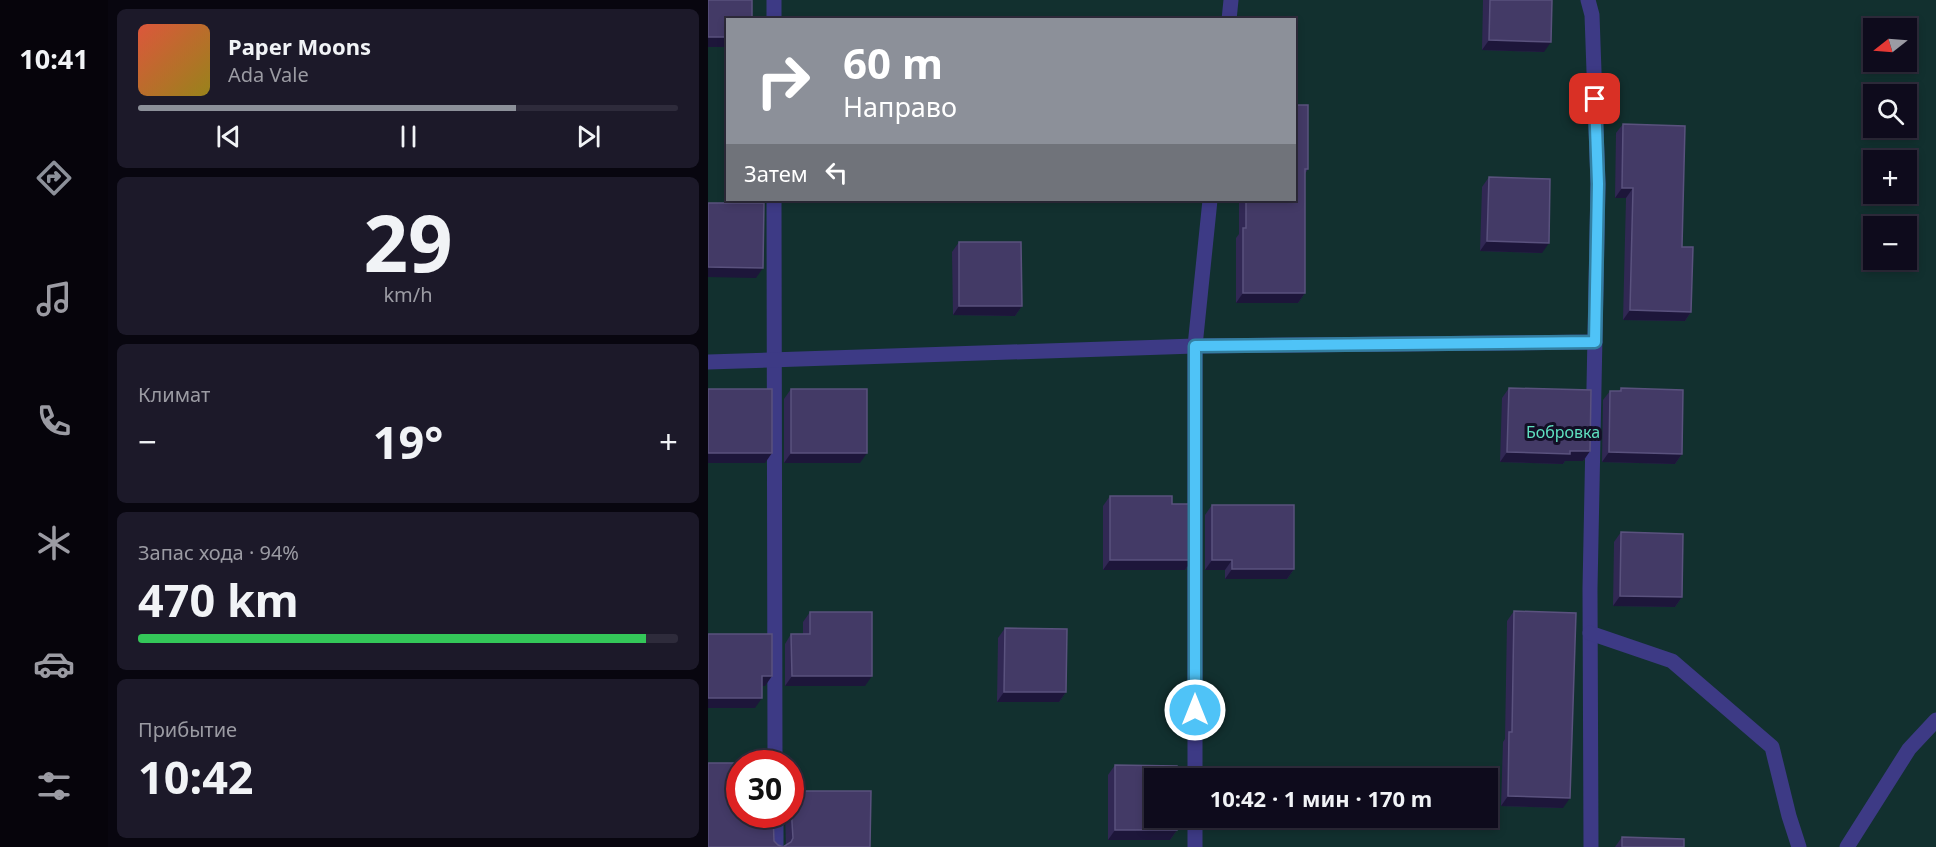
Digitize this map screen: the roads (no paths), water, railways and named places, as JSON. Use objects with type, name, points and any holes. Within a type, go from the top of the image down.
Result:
[{"type":"street","points":[[774,0],[774,18]]},
{"type":"street","points":[[1229,18],[1231,0]]},
{"type":"street","points":[[1588,0],[1592,15],[1598,184],[1590,633],[1590,847]]},
{"type":"street","points":[[774,201],[775,750]]},
{"type":"street","points":[[1195,768],[1195,346],[1210,201]]},
{"type":"street","points":[[708,362],[1195,346],[1595,342]]},
{"type":"street","points":[[1590,633],[1672,661],[1772,747],[1799,847]]},
{"type":"street","points":[[1846,847],[1909,749],[1936,720]]},
{"type":"street","points":[[776,828],[776,847]]},
{"type":"street","points":[[1195,828],[1195,847]]},
{"type":"park label","name":"Бобровка","points":[[1563,432]]}]
